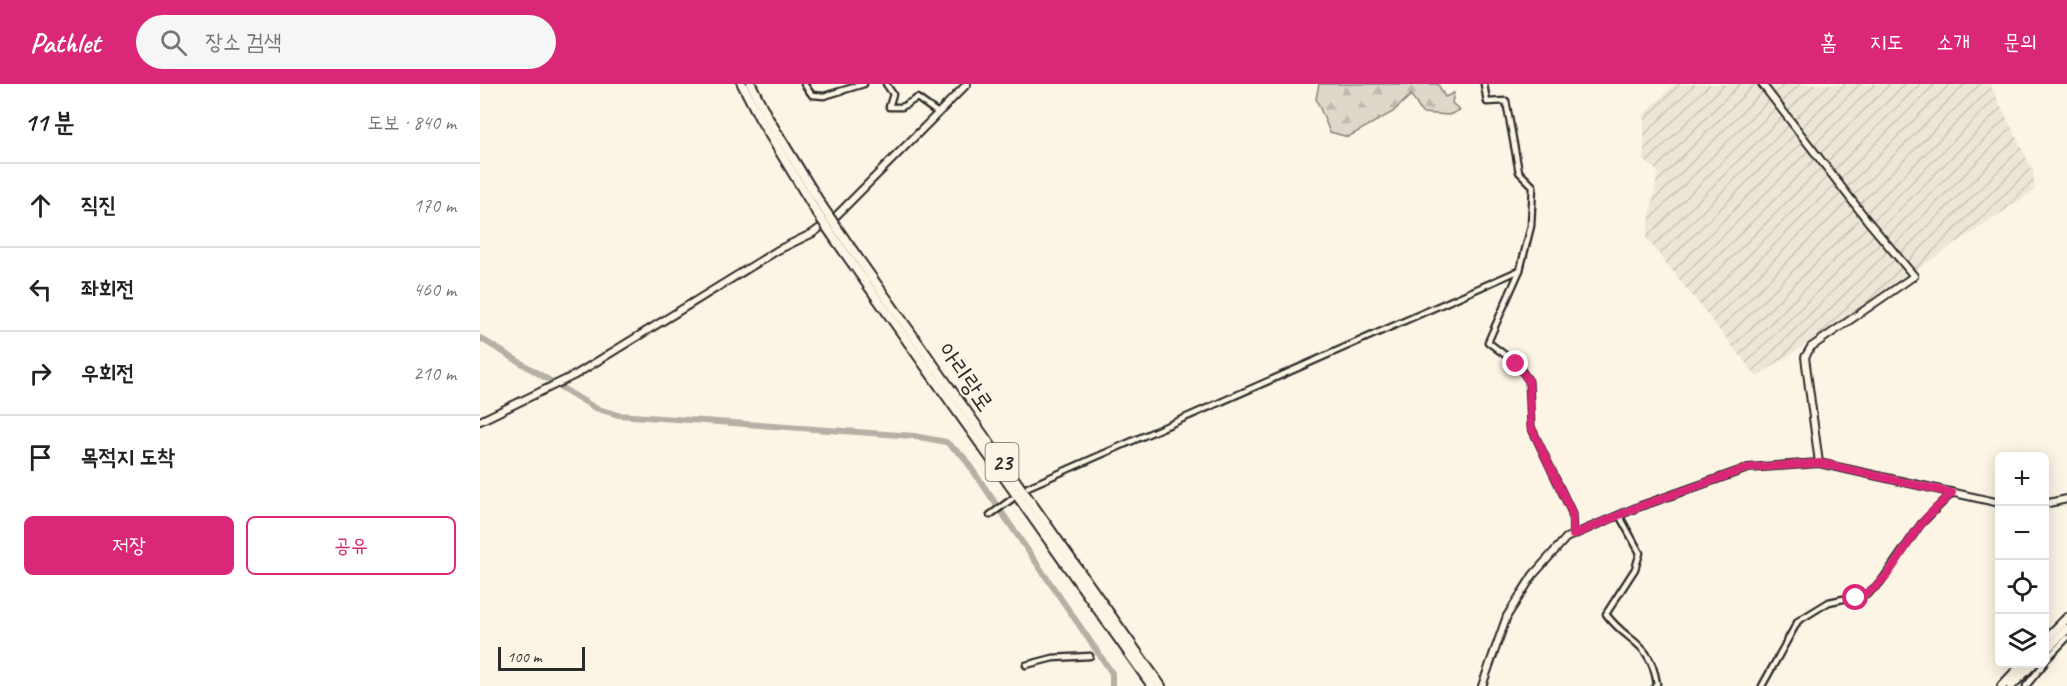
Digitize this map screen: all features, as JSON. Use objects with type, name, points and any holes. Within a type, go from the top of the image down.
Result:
[{"type":"main road","name":"아리랑로","points":[[742,84],[760,119],[818,208],[1152,686]]},
{"type":"main road","name":"아리랑로","points":[[751,84],[818,208]]},
{"type":"main road","name":"아리랑로","points":[[840,240],[1161,686]]},
{"type":"main road","points":[[2049,636],[2067,618]]},
{"type":"main road","points":[[2049,647],[2067,629]]},
{"type":"main road","points":[[2002,686],[2018,668]]},
{"type":"main road","points":[[2012,686],[2028,668]]},
{"type":"street","points":[[804,84],[812,95],[824,96],[864,84]]},
{"type":"street","points":[[886,84],[893,94],[889,107],[902,107],[917,98],[938,113]]},
{"type":"street","points":[[480,421],[570,378],[778,250],[813,233],[846,207],[967,84]]},
{"type":"street","points":[[1484,84],[1487,102],[1506,100],[1518,172],[1533,186],[1531,226],[1520,270],[1488,342],[1516,364],[1529,381],[1531,427],[1572,513],[1573,535]]},
{"type":"street","points":[[1762,84],[1867,220],[1914,276],[1811,347],[1805,357],[1820,463]]},
{"type":"street","points":[[1028,487],[1520,270]]},
{"type":"street","points":[[1482,686],[1507,616],[1533,575],[1566,538],[1619,515],[1748,468],[1820,463],[1995,502]]},
{"type":"street","points":[[1762,686],[1798,621],[1829,602],[1867,594],[1880,583],[1921,524],[1952,493]]},
{"type":"street","points":[[991,514],[1012,499]]},
{"type":"street","points":[[2049,503],[2067,499]]},
{"type":"street","points":[[1619,515],[1640,553],[1635,569],[1606,614],[1614,625],[1642,645],[1654,663],[1657,684],[1655,686]]},
{"type":"street","points":[[2049,658],[2067,638]]},
{"type":"street","points":[[1026,665],[1053,658],[1090,656]]},
{"type":"street","points":[[2026,686],[2040,668]]},
{"type":"shaded area","points":[[1674,84],[1990,84],[2033,171],[2035,190],[1757,377],[1646,238],[1658,172],[1644,160],[1644,115]]},
{"type":"green space","points":[[1319,84],[1438,84],[1445,97],[1454,93],[1452,103],[1460,110],[1449,115],[1422,113],[1411,95],[1393,112],[1348,137],[1330,132],[1316,99]]},
{"type":"waterway","points":[[480,338],[595,408],[618,415],[914,436],[946,442],[963,456],[1112,673],[1112,686]]},
{"type":"route","points":[[1516,364],[1529,381],[1531,427],[1572,513],[1573,535],[1638,507],[1748,468],[1820,463],[1952,493],[1921,524],[1880,583],[1867,594],[1856,598]]}]
